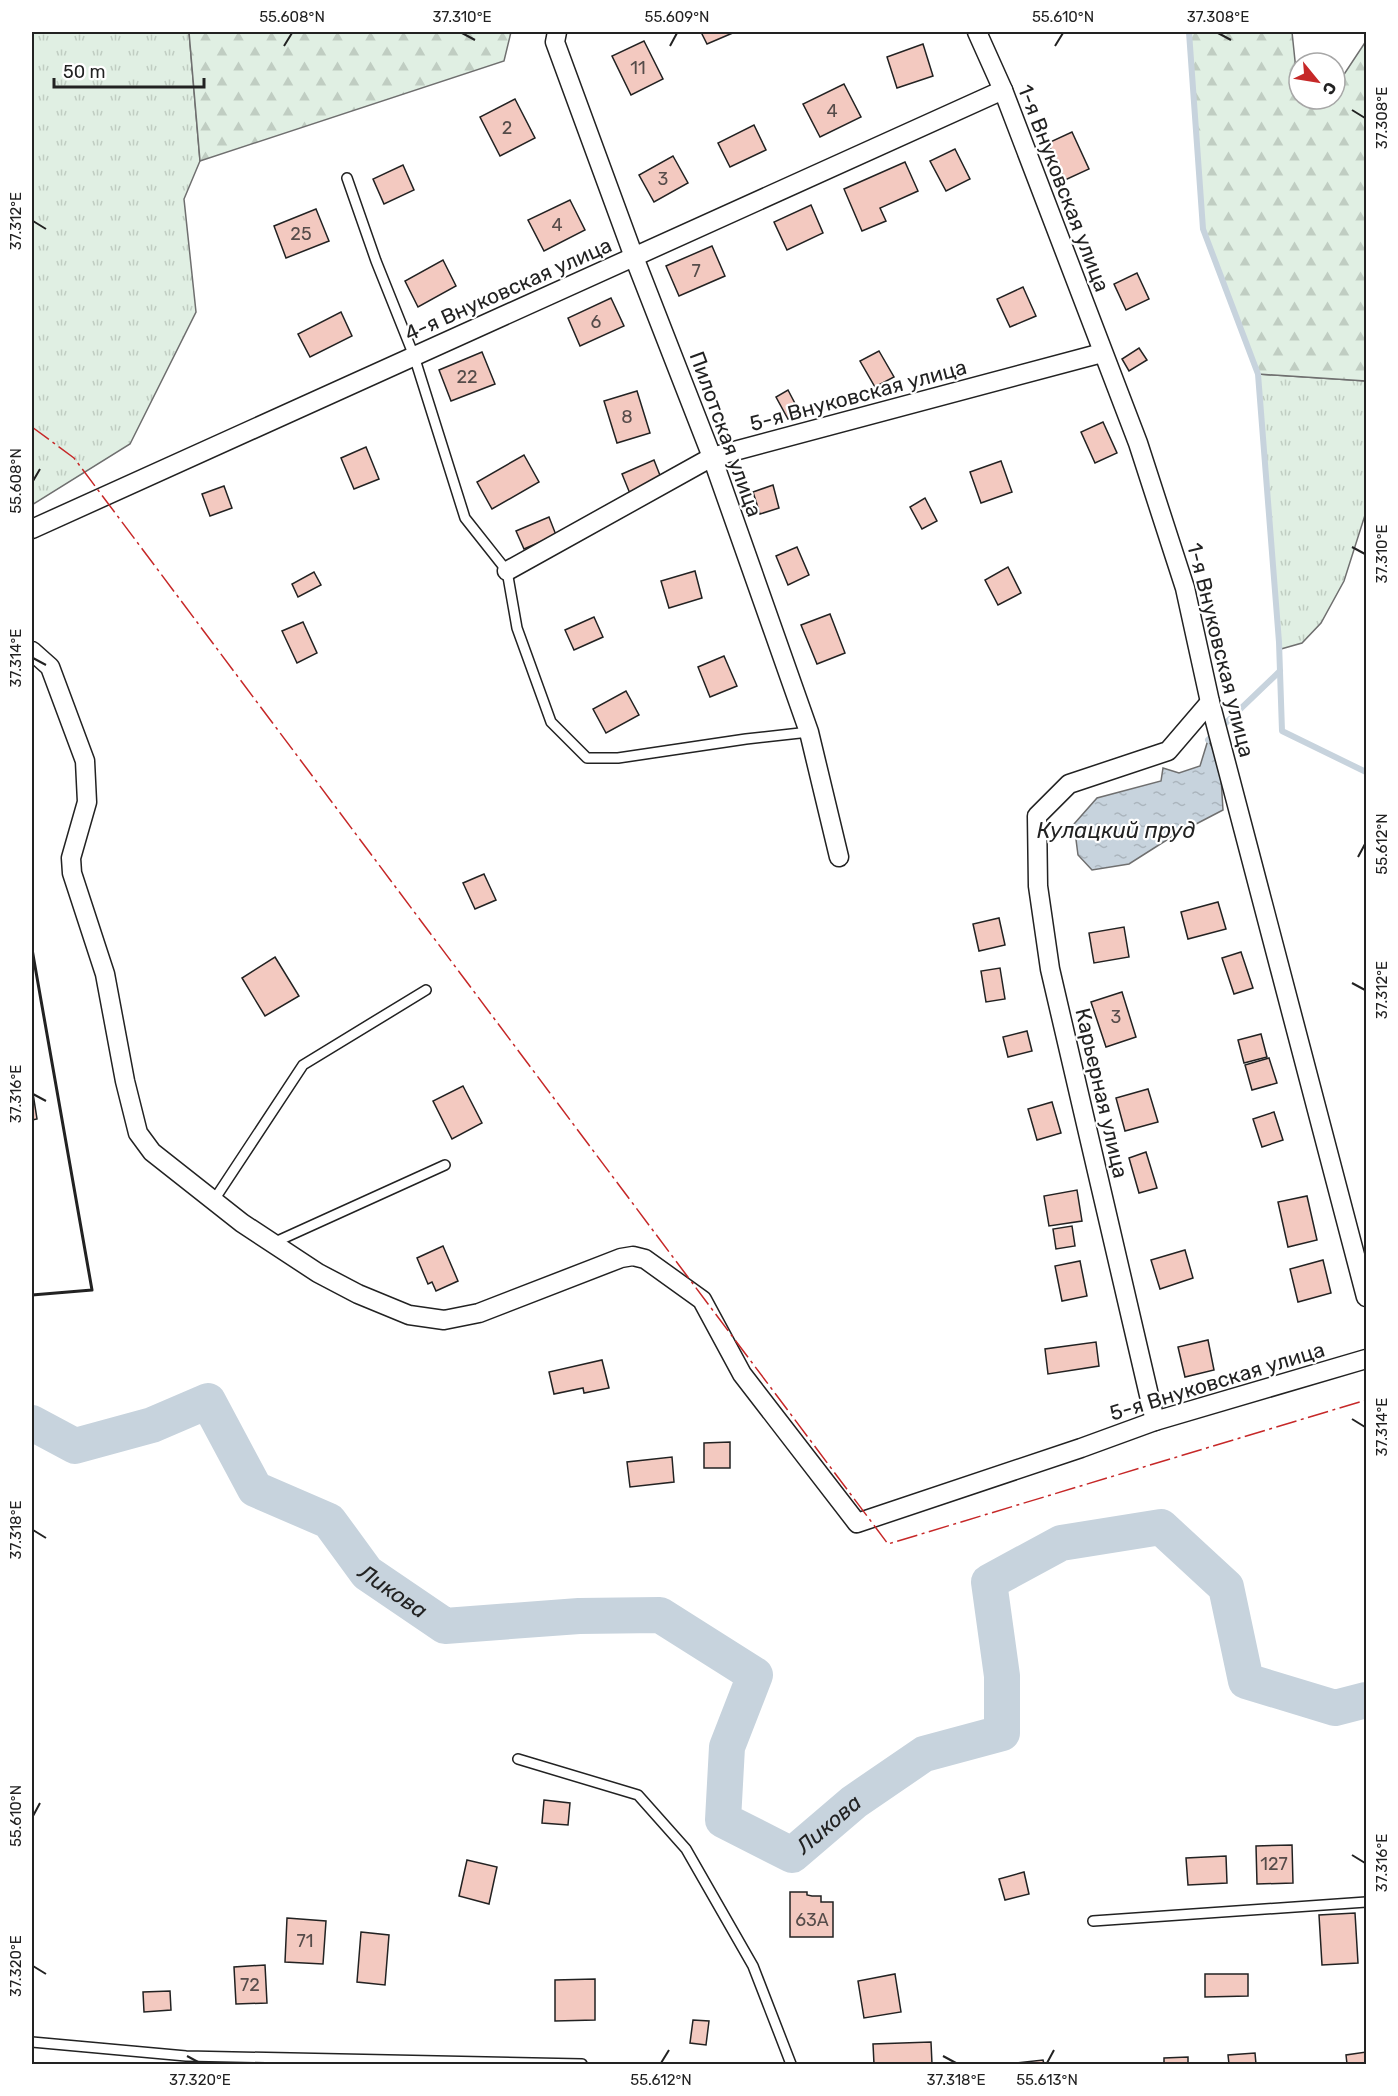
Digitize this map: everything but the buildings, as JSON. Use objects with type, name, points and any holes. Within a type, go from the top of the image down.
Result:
[{"type":"street","name":"Пилотская улица","points":[[557,32],[555,42],[634,257],[712,457],[809,732],[840,857]]},
{"type":"street","name":"1-я Внуковская улица","points":[[977,32],[1003,90],[1138,443],[1185,588],[1210,702],[1366,1297]]},
{"type":"street","name":"4-я Внуковская улица","points":[[32,530],[1003,90]]},
{"type":"street","name":"5-я Внуковская улица","points":[[507,571],[712,457],[1102,353]]},
{"type":"street","points":[[32,651],[50,667],[85,762],[87,802],[71,858],[72,873],[105,974],[125,1081],[138,1133],[152,1152],[273,1244]]},
{"type":"street","name":"Карьерная улица","points":[[1155,1421],[1050,969],[1038,886],[1037,816],[1070,784],[1168,751],[1210,702]]},
{"type":"street","name":"5-я Внуковская улица","points":[[273,1244],[318,1273],[358,1294],[409,1315],[444,1320],[479,1313],[621,1258],[633,1256],[645,1259],[702,1300],[742,1374],[857,1523],[1082,1448],[1155,1421],[1366,1359]]},
{"type":"lane","points":[[347,178],[376,261],[414,356],[465,518],[507,571],[517,628],[551,722],[587,758],[618,758],[809,732]]},
{"type":"lane","points":[[214,1200],[303,1065],[426,990]]},
{"type":"lane","points":[[273,1244],[445,1165]]},
{"type":"lane","points":[[518,1759],[638,1795],[686,1849],[753,1966],[791,2064]]},
{"type":"lane","points":[[1094,1921],[1366,1902]]},
{"type":"lane","points":[[32,2042],[186,2060],[583,2064]]},
{"type":"green space","points":[[32,32],[189,32],[200,161],[184,199],[196,312],[130,444],[32,505]]},
{"type":"green space","points":[[189,32],[511,32],[504,61],[200,161]]},
{"type":"green space","points":[[1189,32],[1292,32],[1294,51],[1287,51],[1287,111],[1347,111],[1347,70],[1366,41],[1366,381],[1258,374],[1203,229]]},
{"type":"green space","points":[[1258,374],[1366,381],[1366,512],[1344,581],[1321,623],[1302,643],[1281,649]]},
{"type":"water","name":"Кулацкий пруд","points":[[1208,740],[1220,761],[1223,810],[1173,836],[1129,864],[1092,870],[1078,855],[1074,824],[1097,798],[1161,781],[1163,768],[1179,773],[1200,766]]},
{"type":"waterway","points":[[1189,32],[1203,229],[1258,374],[1279,642],[1282,731],[1366,772]]},
{"type":"waterway","points":[[1208,740],[1280,671]]},
{"type":"waterway","name":"Ликова","points":[[32,1423],[75,1446],[152,1425],[208,1401],[255,1489],[329,1521],[367,1573],[445,1626],[579,1616],[660,1615],[755,1675],[727,1747],[723,1820],[792,1855],[854,1802],[924,1754],[1002,1733],[1002,1676],[989,1582],[1061,1543],[1161,1527],[1226,1587],[1246,1681],[1335,1708],[1366,1700]]},
{"type":"wall","points":[[32,949],[92,1290],[32,1295]]},
{"type":"power","points":[[32,427],[74,458],[888,1544],[1366,1400]]}]
